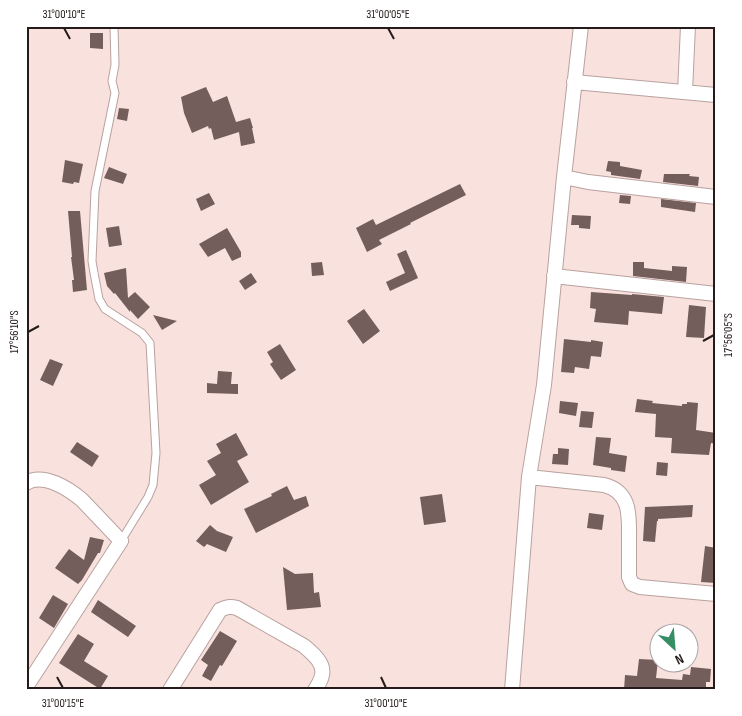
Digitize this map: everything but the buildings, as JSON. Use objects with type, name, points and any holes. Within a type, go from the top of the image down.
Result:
[{"type":"street","points":[[512,690],[528,477],[544,385],[581,26]]},
{"type":"street","points":[[685,92],[688,26]]},
{"type":"street","points":[[574,82],[716,95]]},
{"type":"street","points":[[564,177],[588,182],[716,196]]},
{"type":"street","points":[[554,276],[716,294]]},
{"type":"street","points":[[528,477],[604,485],[618,491],[628,506],[629,577],[632,584],[640,587],[716,594]]},
{"type":"street","points":[[26,483],[32,480],[53,482],[75,494],[121,542],[26,687]]},
{"type":"street","points":[[170,690],[220,610],[232,606],[304,646],[311,652],[322,666],[323,673],[315,690]]},
{"type":"lane","points":[[114,26],[115,65],[112,81],[115,93],[95,192],[92,261],[97,288],[105,309],[142,333],[150,343],[156,453],[153,485],[148,497],[121,542]]}]
